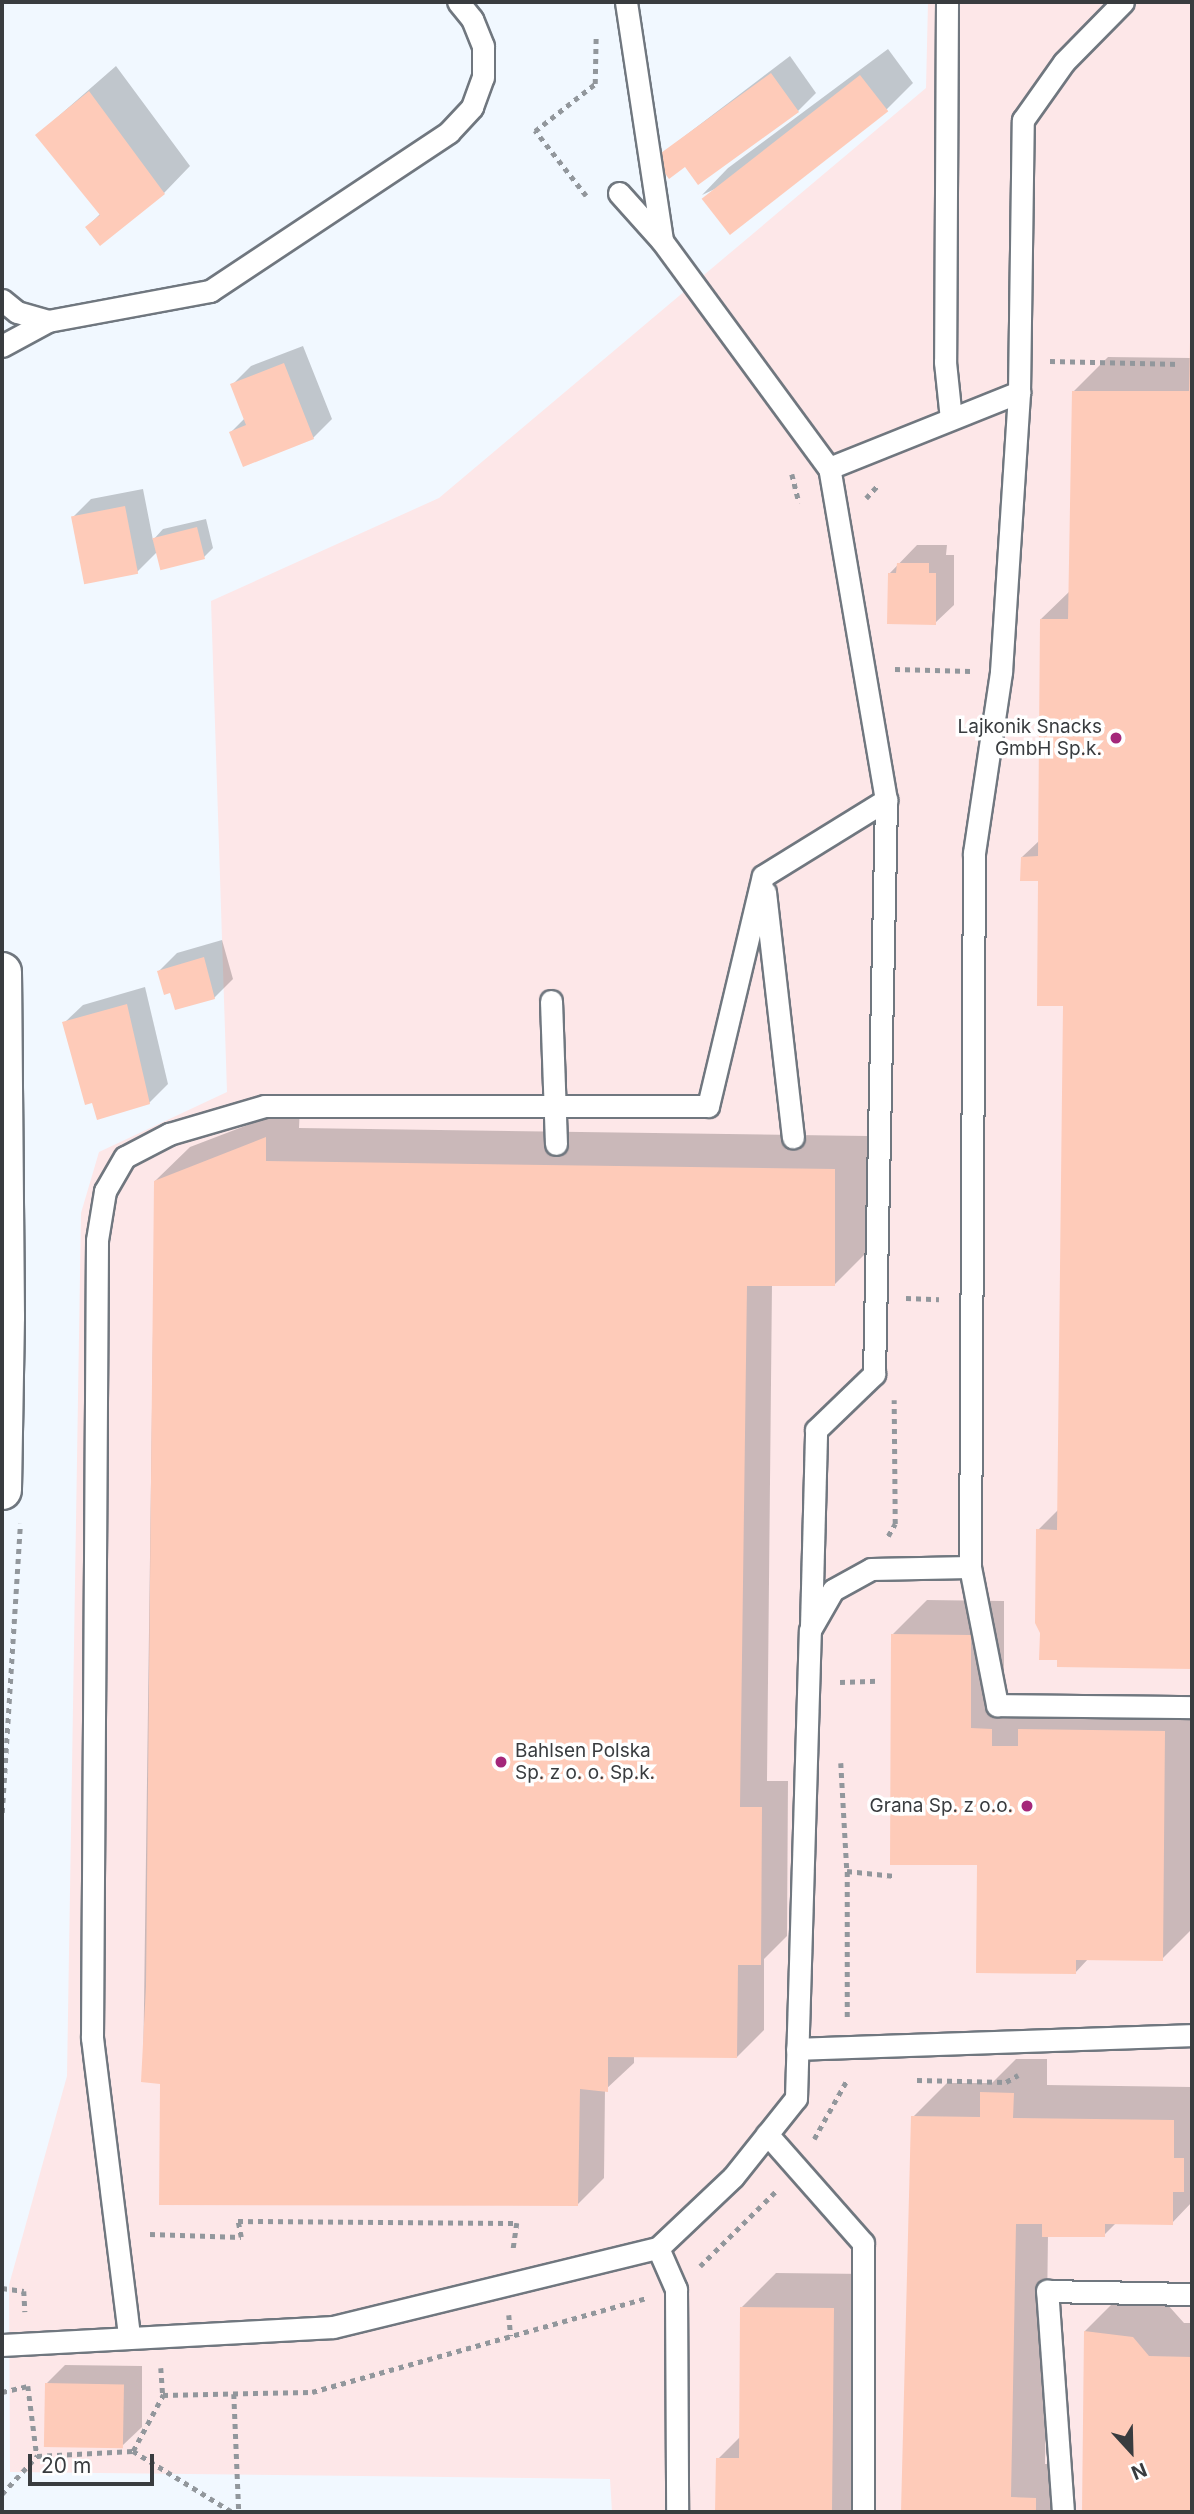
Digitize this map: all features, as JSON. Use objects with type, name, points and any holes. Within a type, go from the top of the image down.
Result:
[{"type":"street","points":[[2,972],[4,1309],[11,1505]]},
{"type":"lane","points":[[2,346],[48,321],[210,291],[449,132],[472,107],[483,77],[483,46],[472,19],[458,2]]},
{"type":"lane","points":[[626,2],[662,241]]},
{"type":"lane","points":[[947,2],[945,362],[951,419]]},
{"type":"lane","points":[[1123,2],[1064,62],[1023,120],[1019,392],[1001,673],[974,853],[970,1567],[998,1705],[1192,1707]]},
{"type":"lane","points":[[2,2345],[129,2335],[333,2327],[658,2248],[733,2177],[796,2098],[816,1430],[874,1374],[886,800],[829,468],[662,241],[619,193]]},
{"type":"lane","points":[[2,300],[17,312],[48,321]]},
{"type":"lane","points":[[829,468],[1019,392]]},
{"type":"lane","points":[[129,2335],[92,2038],[97,1240],[105,1191],[125,1157],[169,1134],[265,1106],[708,1106],[764,876],[886,800]]},
{"type":"lane","points":[[764,876],[793,1137]]},
{"type":"lane","points":[[551,1001],[556,1144]]},
{"type":"lane","points":[[810,1630],[833,1590],[871,1569],[970,1567]]},
{"type":"lane","points":[[797,2049],[1192,2035]]},
{"type":"lane","points":[[767,2134],[863,2243],[863,2512]]},
{"type":"lane","points":[[658,2248],[677,2289],[677,2512]]},
{"type":"lane","points":[[1063,2512],[1047,2291],[1192,2294]]},
{"type":"path","points":[[883,668],[1001,673]]},
{"type":"path","points":[[871,1569],[895,1524],[894,1391]]},
{"type":"path","points":[[2,1813],[11,1505]]},
{"type":"path","points":[[837,1695],[838,1670]]},
{"type":"path","points":[[836,1682],[878,1681]]},
{"type":"path","points":[[840,1749],[847,1871],[895,1876]]},
{"type":"path","points":[[150,2244],[149,2231],[241,2237],[238,2221],[517,2223],[508,2285],[510,2336]]},
{"type":"path","points":[[158,2335],[163,2395]]},
{"type":"path","points":[[2,2392],[28,2386],[37,2456],[2,2494]]},
{"type":"path","points":[[233,2394],[239,2512]]},
{"type":"path","points":[[133,2451],[232,2512]]},
{"type":"shaded area","points":[[928,2],[1192,2],[1192,2512],[612,2512],[610,2479],[10,2472],[9,2285],[67,2076],[81,1213],[99,1152],[227,1092],[211,601],[439,498],[926,88]]},
{"type":"building","points":[[771,73],[799,112],[698,185],[685,167],[669,179],[654,158]]},
{"type":"building","points":[[860,75],[888,111],[730,235],[702,199]]},
{"type":"building","points":[[89,91],[165,194],[100,246],[85,227],[100,215],[35,135]]},
{"type":"building","name":"Lajkonik Snacks GmbH Sp.k.","points":[[1190,341],[1192,1669],[1057,1667],[1057,1660],[1039,1660],[1040,1633],[1035,1623],[1036,1529],[1057,1530],[1063,1006],[1037,1006],[1038,881],[1020,881],[1021,857],[1038,856],[1040,619],[1068,619],[1072,391],[1189,391]]},
{"type":"building","points":[[284,363],[314,439],[243,467],[229,432],[246,425],[230,384]]},
{"type":"building","points":[[125,506],[138,574],[84,584],[71,516]]},
{"type":"building","points":[[197,527],[205,559],[160,570],[152,538]]},
{"type":"building","points":[[897,563],[929,563],[929,573],[936,573],[936,625],[887,624],[888,573],[896,573]]},
{"type":"building","points":[[204,957],[215,999],[175,1010],[170,993],[164,995],[157,971]]},
{"type":"building","points":[[127,1004],[150,1104],[97,1120],[92,1103],[85,1105],[62,1022]]},
{"type":"building","name":"Bahlsen Polska Sp. z o. o. Sp.k.","points":[[266,1137],[266,1161],[835,1169],[835,1286],[747,1286],[740,1807],[762,1807],[761,1965],[738,1965],[737,2058],[608,2057],[608,2092],[580,2089],[578,2206],[159,2205],[160,2084],[141,2082],[146,1986],[154,1181]]},
{"type":"building","name":"Grana Sp. z o.o.","points":[[891,1634],[971,1635],[971,1728],[992,1729],[992,1746],[1018,1746],[1018,1729],[1165,1731],[1163,1961],[1076,1960],[1076,1974],[976,1973],[977,1865],[890,1865]]},
{"type":"building","points":[[980,2092],[1014,2093],[1013,2118],[1174,2120],[1174,2158],[1184,2158],[1184,2192],[1173,2192],[1173,2225],[1105,2224],[1105,2237],[1042,2237],[1042,2224],[1016,2224],[1011,2497],[1036,2498],[1036,2512],[901,2512],[911,2116],[980,2117]]},
{"type":"building","points":[[740,2307],[834,2308],[832,2512],[715,2512],[716,2458],[739,2458]]},
{"type":"building","points":[[1084,2331],[1133,2337],[1149,2356],[1192,2357],[1192,2512],[1082,2512]]},
{"type":"building","points":[[45,2383],[124,2384],[123,2448],[44,2447]]},
{"type":"place","name":"Lajkonik Snacks GmbH Sp.k.","points":[[1116,738]]},
{"type":"place","name":"Bahlsen Polska Sp. z o. o. Sp.k.","points":[[501,1762]]},
{"type":"place","name":"Grana Sp. z o.o.","points":[[1027,1806]]}]
